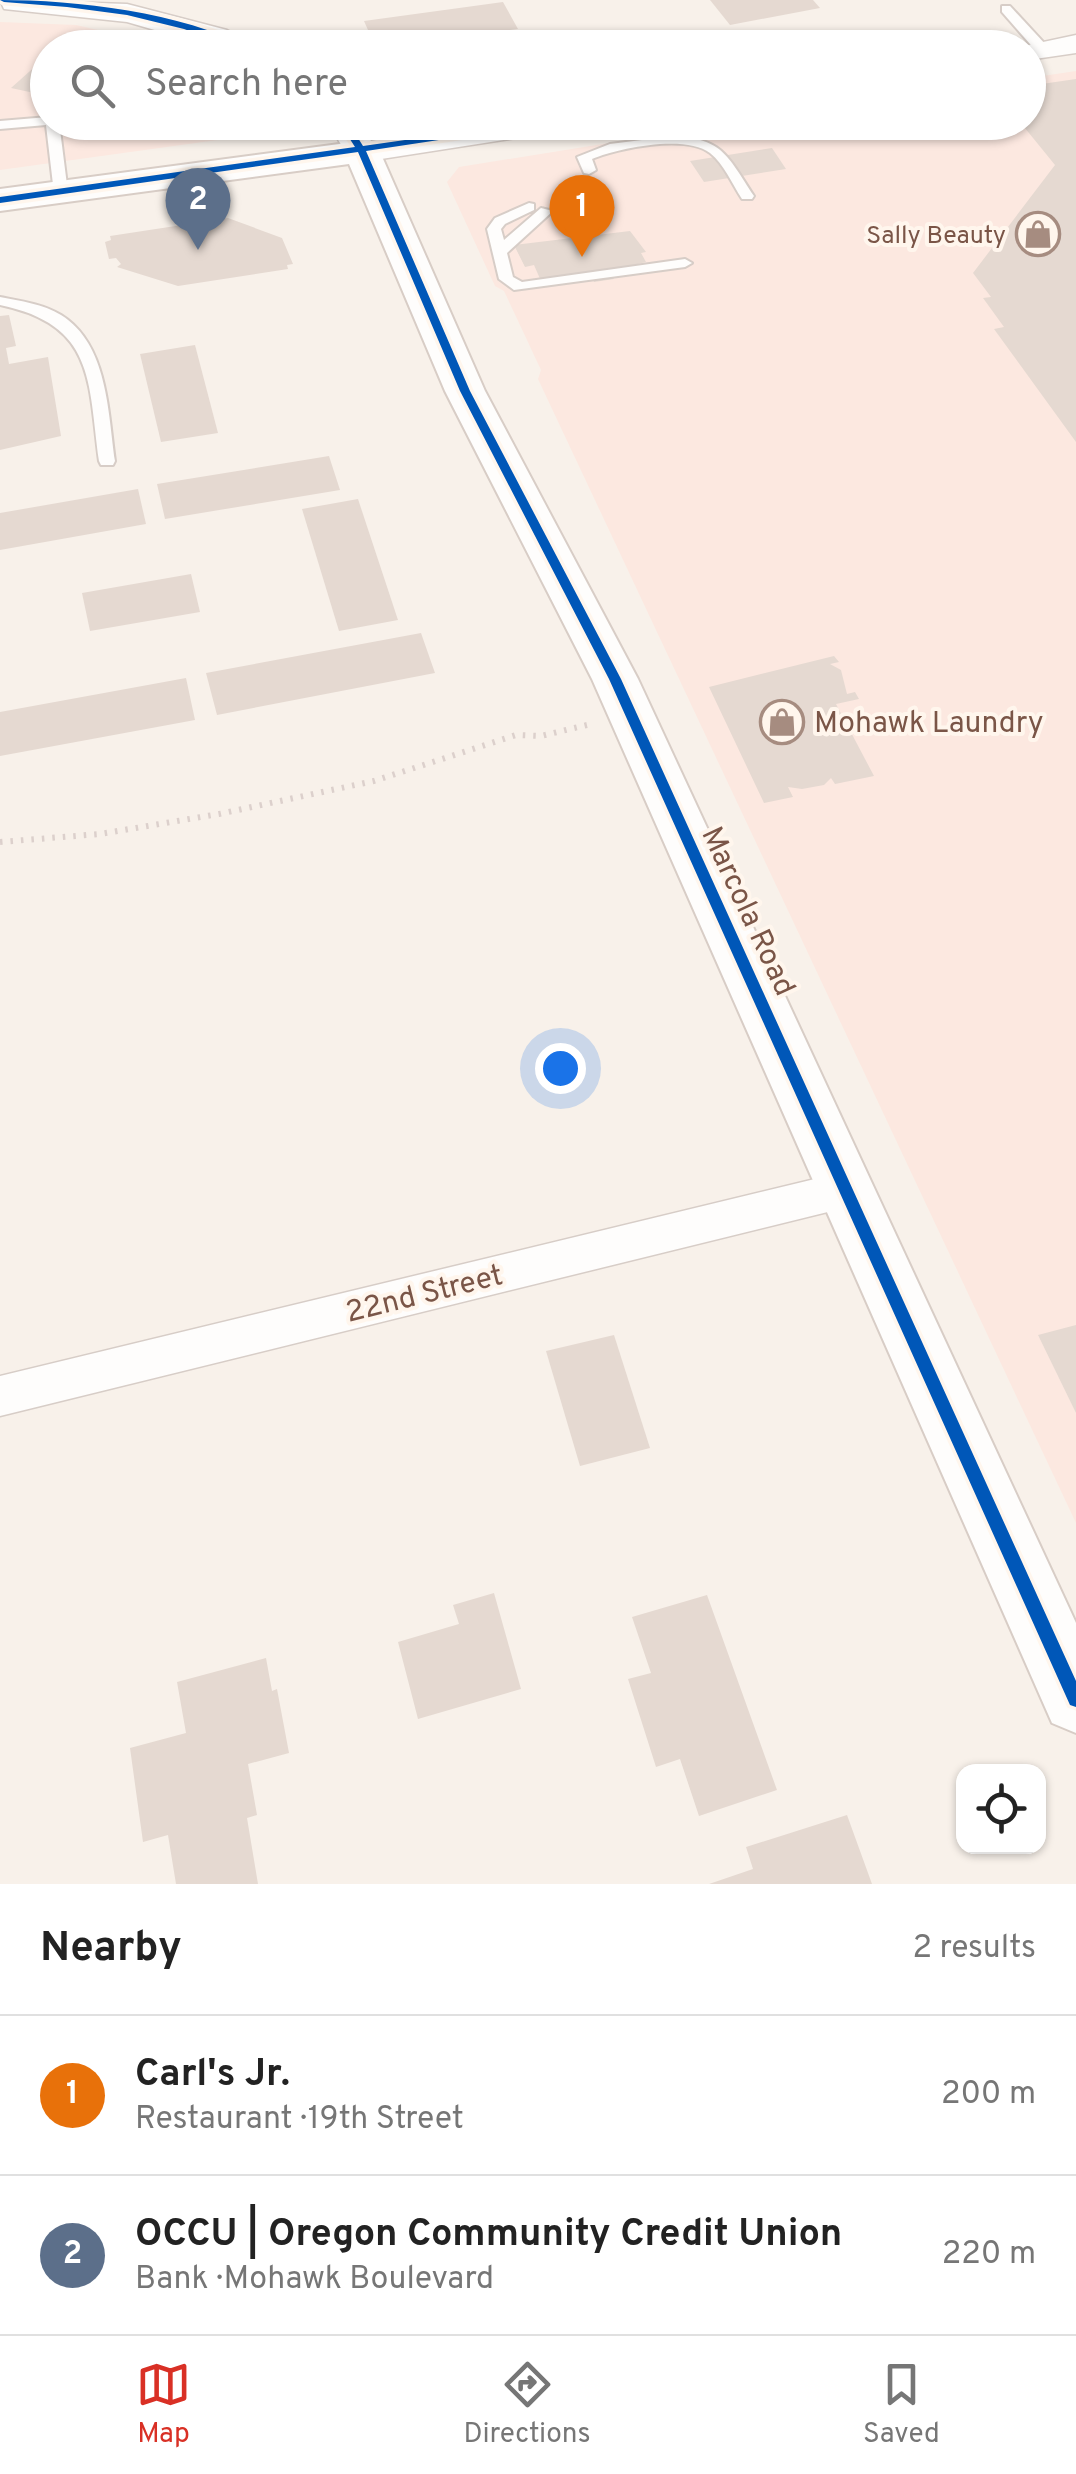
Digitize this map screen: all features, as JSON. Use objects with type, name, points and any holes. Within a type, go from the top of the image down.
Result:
[{"type":"main road","points":[[0,200],[62,192],[336,140]]},
{"type":"main road","name":"Marcola Road","points":[[353,140],[458,376],[631,714],[1076,1699]]},
{"type":"street","points":[[4,0],[102,4],[171,30]]},
{"type":"street","points":[[1046,48],[1076,44]]},
{"type":"street","name":"22nd Street","points":[[0,1396],[848,1189]]},
{"type":"lane","points":[[1006,9],[1021,30]]},
{"type":"lane","points":[[0,125],[30,123]]},
{"type":"lane","points":[[53,140],[62,192]]},
{"type":"lane","points":[[589,170],[584,157],[596,152],[671,140],[700,142],[719,153],[747,196]]},
{"type":"lane","points":[[529,208],[500,221],[494,229],[506,279],[527,288],[685,263]]},
{"type":"lane","points":[[499,252],[546,211]]},
{"type":"lane","points":[[0,301],[62,318],[80,336],[96,390],[107,461]]},
{"type":"path","points":[[0,842],[100,834],[219,814],[374,781],[516,735],[541,736],[631,714]]},
{"type":"shaded area","points":[[0,22],[76,25],[98,30],[30,30],[30,140],[218,140],[0,170]]},
{"type":"shaded area","points":[[1076,71],[1076,1523],[538,379],[541,370],[504,291],[495,286],[447,182],[459,167],[627,140],[1046,140],[1046,75]]},
{"type":"building","points":[[710,0],[813,0],[820,8],[730,25]]},
{"type":"building","points":[[503,2],[518,29],[368,30],[364,21]]},
{"type":"building","points":[[30,71],[30,92],[11,88]]},
{"type":"building","points":[[1076,79],[1076,442],[994,329],[1004,327],[983,298],[991,297],[973,273],[1055,165],[1035,140],[1046,140],[1046,83]]},
{"type":"building","points":[[772,148],[786,169],[704,182],[690,161]]},
{"type":"building","points":[[228,218],[282,238],[293,264],[287,265],[288,269],[178,286],[117,267],[121,264],[116,258],[109,259],[105,242],[111,240],[110,236]]},
{"type":"building","points":[[630,231],[646,252],[641,253],[646,262],[609,271],[614,279],[594,282],[590,273],[541,281],[534,265],[525,267],[514,245]]},
{"type":"building","points":[[9,315],[16,346],[6,348],[9,364],[48,357],[61,436],[0,450],[0,316]]},
{"type":"building","points":[[195,345],[218,433],[161,442],[140,354]]},
{"type":"building","points":[[329,456],[340,490],[165,519],[157,484]]},
{"type":"building","points":[[138,489],[146,524],[0,550],[0,513]]},
{"type":"building","points":[[358,499],[398,620],[339,631],[302,509]]},
{"type":"building","points":[[191,574],[200,612],[90,631],[82,593]]},
{"type":"building","points":[[421,633],[435,673],[217,715],[206,673]]},
{"type":"building","points":[[834,656],[839,662],[830,664],[841,670],[847,694],[855,692],[859,699],[836,704],[874,776],[835,784],[831,778],[824,785],[802,789],[788,787],[793,797],[764,803],[709,687]]},
{"type":"building","points":[[186,678],[195,720],[0,756],[0,712]]},
{"type":"building","points":[[1076,1325],[1076,1413],[1038,1335]]},
{"type":"building","points":[[614,1335],[650,1448],[580,1466],[546,1351]]},
{"type":"building","points":[[494,1593],[521,1689],[418,1719],[398,1642],[459,1624],[453,1605]]},
{"type":"building","points":[[707,1595],[777,1790],[699,1816],[680,1759],[656,1767],[628,1679],[651,1673],[632,1617]]},
{"type":"building","points":[[266,1658],[272,1691],[277,1689],[289,1753],[248,1764],[257,1815],[247,1818],[258,1884],[176,1884],[168,1835],[143,1842],[130,1748],[186,1733],[177,1682]]},
{"type":"building","points":[[847,1815],[872,1884],[709,1884],[753,1869],[746,1847]]},
{"type":"cycle path","points":[[4,0],[127,13],[196,30]]},
{"type":"cycle path","points":[[354,140],[465,391],[615,679],[1076,1699]]},
{"type":"cycle path","points":[[0,200],[426,140]]},
{"type":"place","name":"Sally Beauty","points":[[1038,234]]},
{"type":"place","name":"OCCU | Oregon Community Credit Union","points":[[198,250]]},
{"type":"place","name":"Carl's Jr.","points":[[582,257]]},
{"type":"place","name":"Mohawk Laundry","points":[[782,722]]}]
